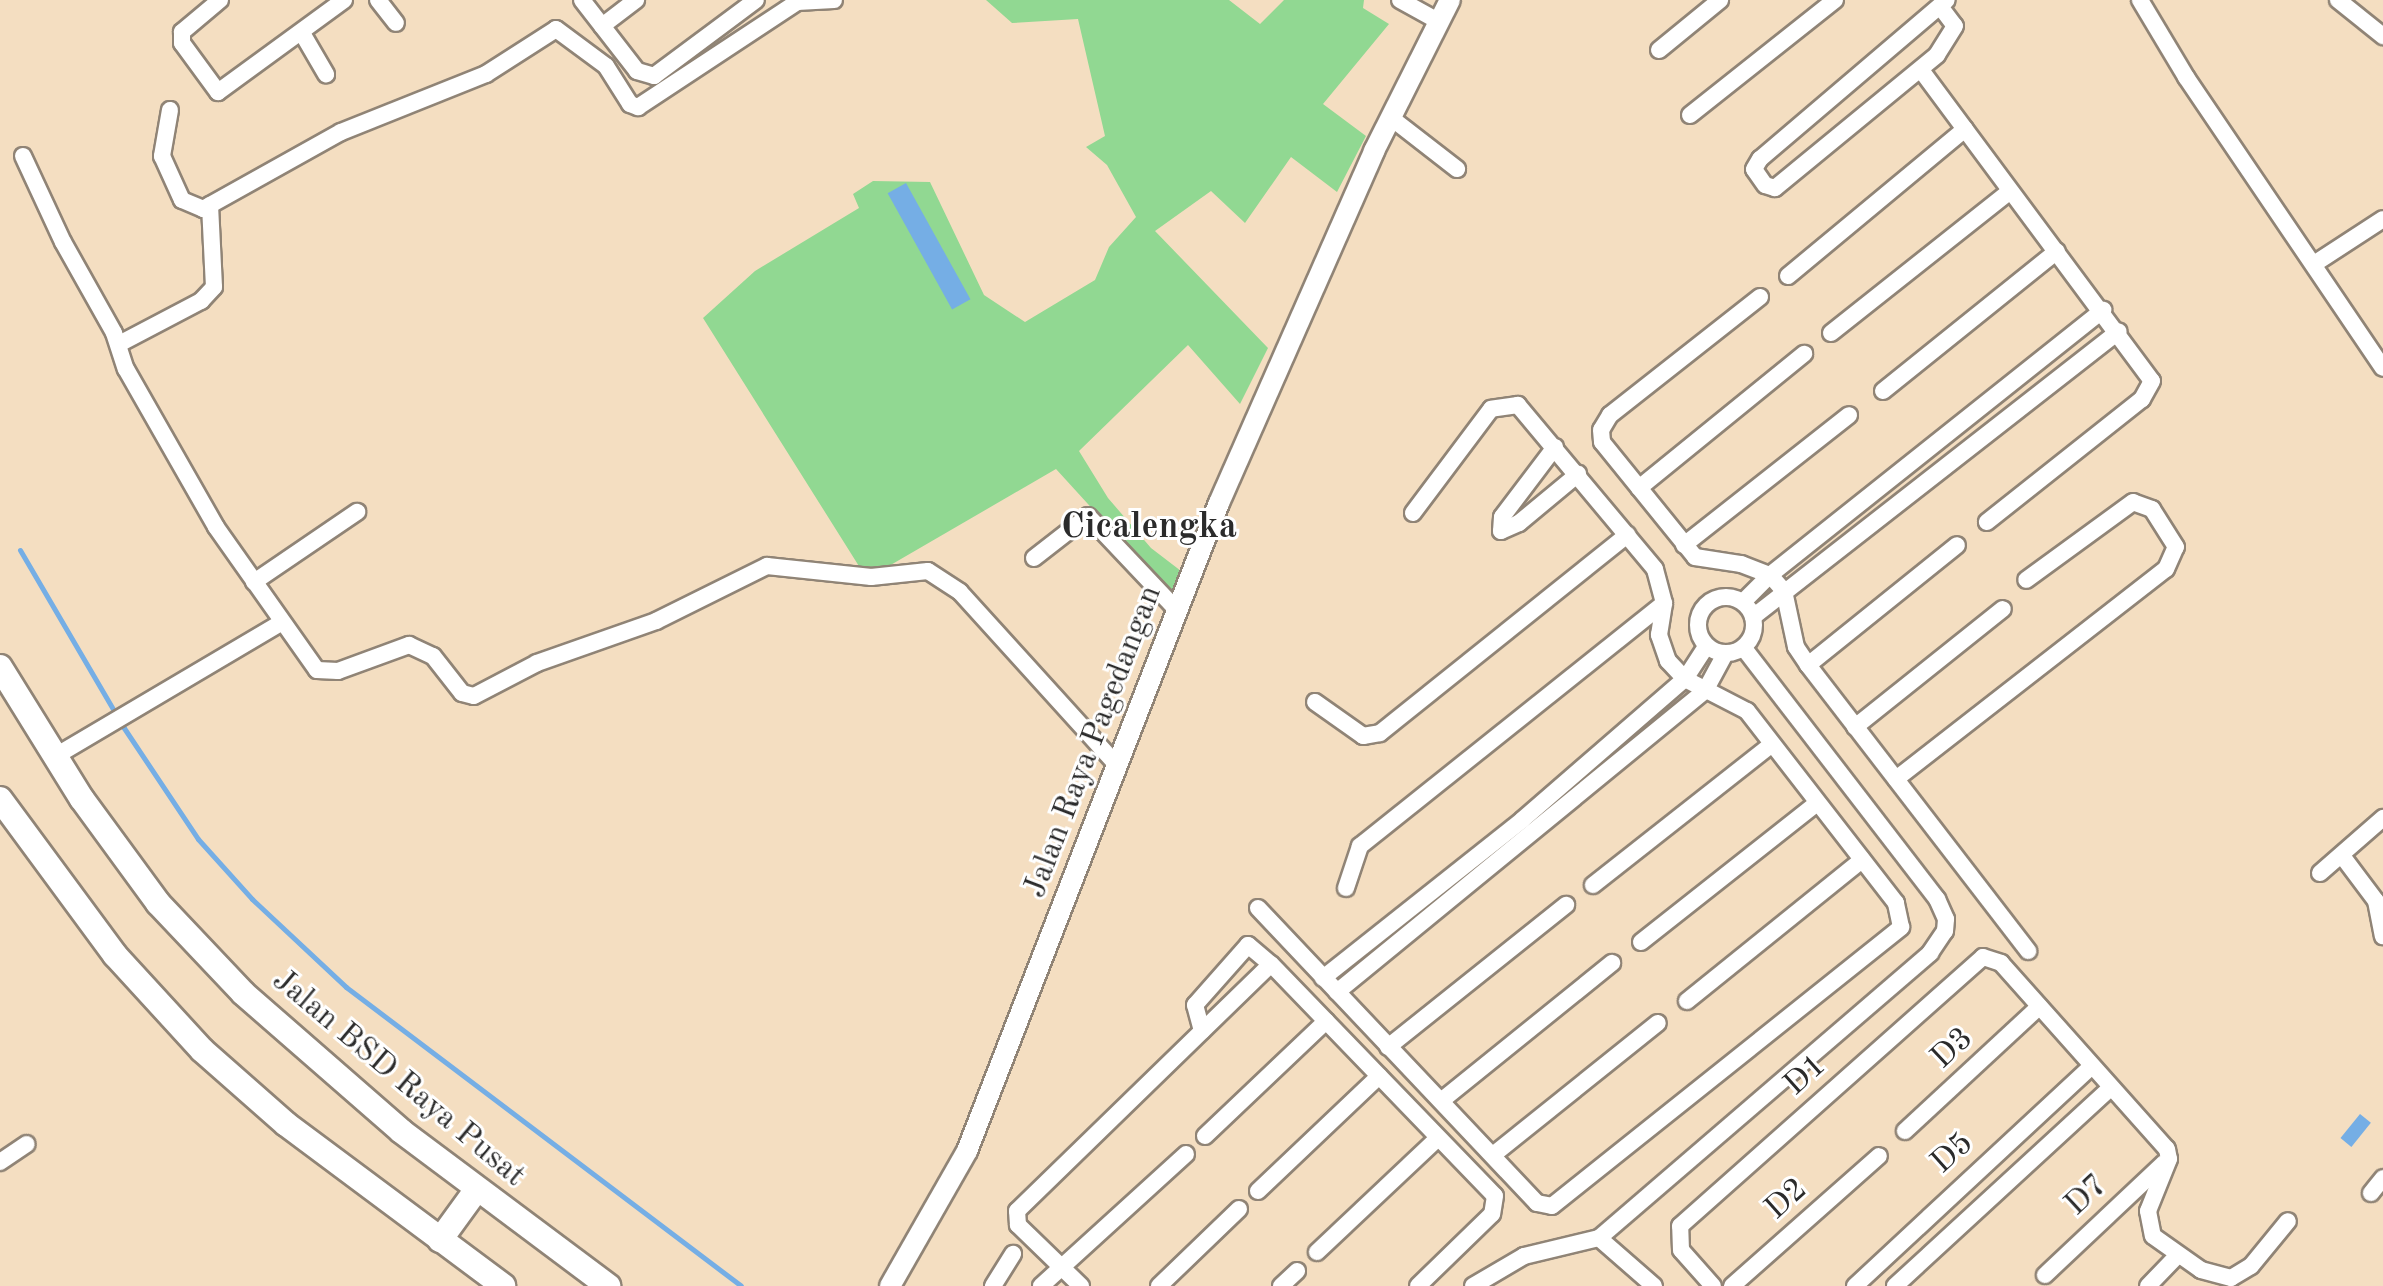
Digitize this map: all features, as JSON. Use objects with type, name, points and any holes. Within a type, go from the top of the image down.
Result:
[{"type":"main road","name":"Jalan BSD Raya Pusat","points":[[0,667],[54,757],[158,903],[243,993],[321,1065],[477,1189],[608,1286]]},
{"type":"main road","points":[[0,799],[115,955],[202,1050],[286,1124],[503,1286]]},
{"type":"main road","points":[[440,1240],[477,1189]]},
{"type":"street","points":[[220,0],[182,32],[182,43],[218,92],[344,0]]},
{"type":"street","points":[[378,0],[396,23]]},
{"type":"street","points":[[582,0],[637,71],[654,76],[756,0]]},
{"type":"street","points":[[602,26],[636,0]]},
{"type":"street","points":[[170,110],[162,143],[169,175],[187,205],[210,205],[341,132],[486,74],[556,29],[606,66],[630,104],[638,107],[797,2],[834,0]]},
{"type":"street","points":[[1400,0],[1440,22]]},
{"type":"street","name":"Jalan Raya Pagedangan","points":[[890,1286],[967,1151],[1219,503],[1390,117],[1450,0]]},
{"type":"street","points":[[1659,50],[1720,0]]},
{"type":"street","points":[[1690,115],[1835,0]]},
{"type":"street","points":[[2140,0],[2383,368]]},
{"type":"street","points":[[2338,0],[2380,27]]},
{"type":"street","points":[[1945,4],[1954,32],[1921,70],[1775,188],[1769,189],[1756,173],[1760,159],[1945,4]]},
{"type":"street","points":[[302,33],[326,74]]},
{"type":"street","points":[[1921,70],[2150,372],[2150,391],[1987,522]]},
{"type":"street","points":[[1390,117],[1457,169]]},
{"type":"street","points":[[1788,276],[1965,129]]},
{"type":"street","points":[[23,156],[119,344],[126,369],[216,527],[282,622],[322,673],[409,645],[433,656],[453,684],[474,696],[537,663],[656,621],[767,566],[871,577],[928,571],[960,592],[1117,765]]},
{"type":"street","points":[[1831,333],[2010,191]]},
{"type":"street","points":[[119,344],[201,301],[214,287],[210,205]]},
{"type":"street","points":[[2314,264],[2383,219]]},
{"type":"street","points":[[1883,391],[2057,251]]},
{"type":"street","points":[[1760,297],[1605,421],[1602,442],[1695,557],[1741,564],[1770,575],[1784,591],[1796,647],[1808,665],[2028,951]]},
{"type":"street","points":[[1706,647],[1725,654],[1744,648],[1753,634],[1748,610],[1770,575],[2103,310]]},
{"type":"street","points":[[1748,610],[1784,591],[2119,331]]},
{"type":"street","points":[[1639,488],[1804,354]]},
{"type":"street","points":[[1258,908],[1537,1203],[1552,1206],[1898,934],[1903,917],[1896,903],[1747,711],[1685,679],[1662,649],[1662,581],[1578,474],[1518,405],[1498,404],[1413,513]]},
{"type":"street","points":[[1684,545],[1849,415]]},
{"type":"street","points":[[1555,447],[1502,517],[1501,531],[1519,523],[1578,474]]},
{"type":"street","points":[[1896,779],[2166,569],[2176,547],[2152,509],[2133,502],[2026,580]]},
{"type":"street","points":[[254,582],[357,512]]},
{"type":"street","points":[[1034,558],[1088,516],[1177,610]]},
{"type":"street","points":[[1315,702],[1363,736],[1380,733],[1627,535]]},
{"type":"street","points":[[1808,665],[1957,545]]},
{"type":"street","points":[[1706,647],[1698,623],[1710,601],[1727,596],[1748,610]]},
{"type":"street","points":[[1346,888],[1360,846],[1664,603]]},
{"type":"street","points":[[1855,727],[2003,609]]},
{"type":"street","points":[[54,757],[282,622]]},
{"type":"street","points":[[1323,978],[1522,820],[1685,679],[1706,647]]},
{"type":"street","points":[[1473,1286],[1524,1256],[1599,1238],[1930,953],[1945,931],[1946,919],[1937,899],[1744,648]]},
{"type":"street","points":[[1337,992],[1705,691],[1725,654]]},
{"type":"street","points":[[1593,885],[1771,745]]},
{"type":"street","points":[[1641,942],[1817,803]]},
{"type":"street","points":[[2320,873],[2343,857],[2383,818]]},
{"type":"street","points":[[2343,857],[2376,901],[2383,936]]},
{"type":"street","points":[[1687,1001],[1862,860]]},
{"type":"street","points":[[1388,1047],[1566,905]]},
{"type":"street","points":[[1202,1031],[1195,1005],[1249,944],[1379,1076],[1496,1202],[1492,1214],[1418,1286]]},
{"type":"street","name":"D1","points":[[1713,1286],[1681,1250],[1680,1226],[1977,959],[1990,957],[2039,1007]]},
{"type":"street","points":[[1441,1101],[1612,963]]},
{"type":"street","points":[[1081,1286],[1018,1225],[1017,1211],[1271,964]]},
{"type":"street","points":[[2039,1007],[2110,1088],[2162,1141],[2169,1159],[2148,1225],[2153,1236],[2177,1256],[2217,1277],[2231,1278],[2251,1266],[2288,1221]]},
{"type":"street","name":"D3","points":[[1905,1131],[2039,1007]]},
{"type":"street","points":[[1205,1136],[1326,1021]]},
{"type":"street","points":[[1493,1155],[1658,1023]]},
{"type":"street","name":"D5","points":[[1855,1286],[2091,1067]]},
{"type":"street","points":[[1258,1191],[1379,1076]]},
{"type":"street","name":"D5","points":[[1895,1286],[2110,1088]]},
{"type":"street","points":[[1317,1252],[1438,1138]]},
{"type":"street","points":[[0,1162],[27,1144]]},
{"type":"street","points":[[1041,1286],[1065,1270],[1186,1154]]},
{"type":"street","name":"D2","points":[[1732,1286],[1879,1156]]},
{"type":"street","name":"D7","points":[[2045,1275],[2169,1159]]},
{"type":"street","points":[[2371,1193],[2383,1178]]},
{"type":"street","points":[[1159,1286],[1239,1209]]},
{"type":"street","points":[[1599,1238],[1654,1286]]},
{"type":"street","points":[[993,1286],[1013,1254]]},
{"type":"street","points":[[2148,1286],[2177,1256]]},
{"type":"street","points":[[1281,1286],[1297,1271]]},
{"type":"green space","points":[[986,0],[1229,0],[1260,24],[1284,0],[1364,0],[1363,8],[1389,24],[1323,104],[1366,136],[1337,192],[1291,157],[1245,223],[1211,191],[1155,231],[1268,348],[1240,404],[1188,345],[1079,451],[1108,498],[1151,548],[1181,571],[1171,595],[1056,469],[882,570],[862,571],[703,318],[755,271],[859,208],[853,194],[873,181],[930,182],[984,295],[1025,322],[1095,280],[1109,247],[1136,217],[1107,165],[1086,147],[1105,136],[1078,19],[1012,23]]},
{"type":"water","points":[[906,183],[970,299],[952,310],[888,193]]},
{"type":"water","points":[[2360,1114],[2371,1123],[2351,1147],[2340,1138]]},
{"type":"waterway","points":[[20,550],[124,728],[198,839],[252,899],[346,987],[741,1286]]},
{"type":"district","name":"Cicalengka","points":[[1149,529]]}]
